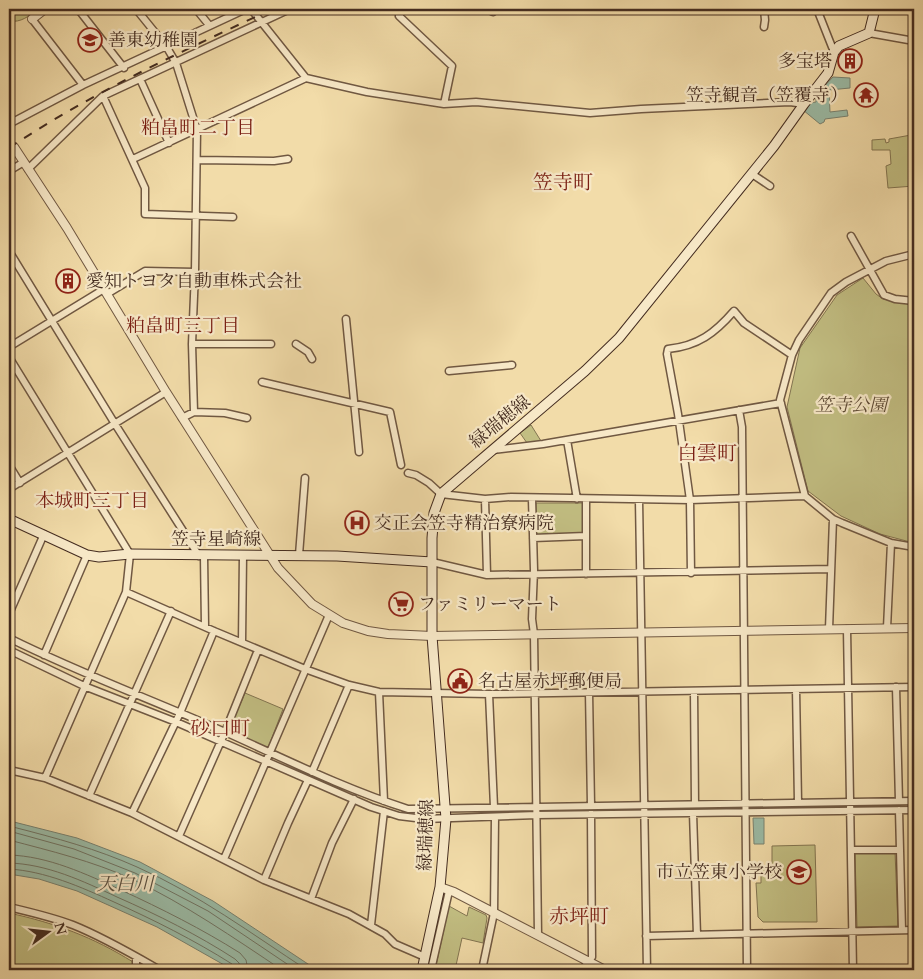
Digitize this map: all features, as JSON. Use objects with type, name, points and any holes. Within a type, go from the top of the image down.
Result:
[{"type":"main road","points":[[834,52],[839,46],[869,33],[875,9]]},
{"type":"main road","name":"緑瑞穂線","points":[[422,970],[440,887],[446,819],[438,694],[432,636],[434,513],[441,494],[585,371],[619,338],[774,146],[828,74],[834,52]]},
{"type":"main road","name":"笠寺星崎線","points":[[9,519],[86,555],[99,557],[130,554],[202,556],[299,555],[432,562]]},
{"type":"street","points":[[45,9],[32,19],[83,85]]},
{"type":"street","points":[[78,9],[124,68]]},
{"type":"street","points":[[136,9],[166,46],[176,63],[197,130],[192,344],[194,412]]},
{"type":"street","points":[[196,9],[209,25]]},
{"type":"street","points":[[9,124],[83,85],[124,68],[209,25],[246,9]]},
{"type":"street","points":[[251,9],[306,78],[367,92],[444,104],[476,102],[590,113],[790,102],[804,104]]},
{"type":"street","points":[[9,171],[26,165],[103,96],[290,9]]},
{"type":"street","points":[[403,9],[399,16],[452,66],[444,104]]},
{"type":"street","points":[[764,9],[764,27]]},
{"type":"street","points":[[816,9],[834,52]]},
{"type":"street","points":[[869,33],[914,41]]},
{"type":"street","points":[[133,159],[306,78]]},
{"type":"street","points":[[140,79],[168,143]]},
{"type":"street","points":[[103,96],[145,188],[145,214],[196,214],[233,217]]},
{"type":"street","points":[[14,147],[67,228],[182,418],[270,555],[312,604],[343,623],[368,631],[388,634],[432,636],[914,628]]},
{"type":"street","points":[[197,160],[274,161],[288,159]]},
{"type":"street","points":[[752,174],[770,186]]},
{"type":"street","points":[[851,236],[884,295],[914,301]]},
{"type":"street","points":[[9,250],[115,424],[202,556],[205,626]]},
{"type":"street","points":[[914,254],[886,261],[846,282],[832,294],[799,340],[792,355],[781,403],[806,496],[833,518],[891,543],[914,547]]},
{"type":"street","points":[[9,347],[51,320],[145,271],[195,272]]},
{"type":"street","points":[[691,573],[690,500],[667,354],[668,349],[690,345],[709,336],[734,311],[744,323],[792,355]]},
{"type":"street","points":[[346,319],[359,452]]},
{"type":"street","points":[[192,344],[271,344]]},
{"type":"street","points":[[296,344],[308,352],[312,359]]},
{"type":"street","points":[[9,357],[130,554],[126,592],[45,778]]},
{"type":"street","points":[[449,371],[512,365]]},
{"type":"street","points":[[262,382],[390,412],[401,465]]},
{"type":"street","points":[[9,489],[166,392]]},
{"type":"street","points":[[492,450],[567,440],[781,403]]},
{"type":"street","points":[[739,410],[742,428],[744,812],[747,970]]},
{"type":"street","points":[[182,418],[194,412],[225,413],[247,418]]},
{"type":"street","points":[[567,440],[577,499]]},
{"type":"street","points":[[9,465],[20,483]]},
{"type":"street","points":[[408,473],[416,475],[441,494],[485,499],[511,497],[586,500],[690,500],[806,496]]},
{"type":"street","points":[[299,555],[304,478]]},
{"type":"street","points":[[485,499],[487,575]]},
{"type":"street","points":[[532,499],[532,619],[534,634],[538,935]]},
{"type":"street","points":[[586,500],[586,574]]},
{"type":"street","points":[[639,500],[647,970]]},
{"type":"street","points":[[829,629],[833,518]]},
{"type":"street","points":[[9,614],[44,534]]},
{"type":"street","points":[[533,538],[586,536]]},
{"type":"street","points":[[887,628],[891,543]]},
{"type":"street","points":[[44,655],[86,555]]},
{"type":"street","points":[[242,642],[243,555]]},
{"type":"street","points":[[432,562],[487,575],[641,574],[831,569]]},
{"type":"street","points":[[126,592],[205,626],[214,632],[348,686],[379,692],[489,694],[914,687]]},
{"type":"street","points":[[90,796],[171,611]]},
{"type":"street","points":[[224,859],[329,615]]},
{"type":"street","points":[[847,629],[853,970]]},
{"type":"street","points":[[132,813],[176,722],[214,632]]},
{"type":"street","points":[[9,638],[312,772],[408,809],[914,801]]},
{"type":"street","points":[[9,650],[84,686],[130,703],[308,780],[400,816],[446,819],[537,815],[914,810]]},
{"type":"street","points":[[178,836],[221,742],[258,650]]},
{"type":"street","points":[[312,772],[348,686]]},
{"type":"street","points":[[896,687],[899,801]]},
{"type":"street","points":[[796,689],[798,802]]},
{"type":"street","points":[[694,691],[695,804]]},
{"type":"street","points":[[379,692],[384,801]]},
{"type":"street","points":[[589,692],[591,805]]},
{"type":"street","points":[[489,694],[494,807]]},
{"type":"street","points":[[10,768],[45,778],[132,813],[264,880],[349,914],[385,934],[395,944],[425,956]]},
{"type":"street","points":[[264,880],[308,780]]},
{"type":"street","points":[[311,899],[332,843],[354,799]]},
{"type":"street","points":[[899,810],[902,930]]},
{"type":"street","points":[[371,925],[384,811]]},
{"type":"street","points":[[693,813],[697,935]]},
{"type":"street","points":[[582,970],[592,957],[591,814]]},
{"type":"street","points":[[482,970],[494,913],[494,816]]},
{"type":"street","points":[[851,850],[900,850]]},
{"type":"street","points":[[440,887],[605,970]]},
{"type":"street","points":[[431,970],[449,891]]},
{"type":"street","points":[[9,907],[51,917],[73,925],[160,970]]},
{"type":"street","points":[[646,936],[914,930]]},
{"type":"street","points":[[136,957],[136,970]]},
{"type":"green space","points":[[9,9],[38,9],[25,18],[9,21]]},
{"type":"green space","points":[[914,130],[914,186],[888,188],[886,166],[891,164],[890,150],[872,150],[872,140],[885,139],[886,143],[889,142],[889,139],[911,135]]},
{"type":"green space","name":"笠寺公園","points":[[863,278],[876,294],[883,299],[914,305],[914,543],[880,534],[841,516],[808,491],[787,407],[800,348],[837,295]]},
{"type":"green space","points":[[531,425],[541,441],[527,443],[520,433]]},
{"type":"green space","points":[[536,503],[584,503],[584,535],[536,536]]},
{"type":"green space","points":[[245,693],[283,709],[268,748],[229,730]]},
{"type":"green space","points":[[815,845],[817,922],[763,922],[758,917],[756,883],[761,883],[761,866],[772,866],[772,846]]},
{"type":"green space","points":[[895,852],[898,926],[857,927],[855,853]]},
{"type":"green space","points":[[449,906],[467,916],[469,907],[486,915],[483,943],[462,938],[455,970],[435,970]]},
{"type":"green space","points":[[9,913],[58,926],[88,938],[133,962],[133,970],[9,970]]},
{"type":"water","points":[[833,77],[850,78],[850,88],[829,90],[830,112],[847,110],[848,116],[825,119],[820,124],[803,110],[810,103],[816,102],[816,95]]},
{"type":"water","name":"天白川","points":[[9,816],[13,817],[14,822],[77,838],[140,862],[213,901],[317,970],[233,970],[157,927],[77,891],[39,879],[9,874]]},
{"type":"water","points":[[753,818],[764,818],[764,844],[754,844]]},
{"type":"tunnel","points":[[9,140],[14,147]]},
{"type":"railway","points":[[9,148],[105,91],[272,9]]},
{"type":"place","name":"善東幼稚園","points":[[90,40]]},
{"type":"place","name":"多宝塔","points":[[850,61]]},
{"type":"place","name":"笠寺観音（笠覆寺）","points":[[866,95]]},
{"type":"place","name":"愛知トヨタ自動車株式会社","points":[[68,281]]},
{"type":"place","name":"交正会笠寺精治寮病院","points":[[357,523]]},
{"type":"place","name":"ファミリーマート","points":[[401,604]]},
{"type":"place","name":"名古屋赤坪郵便局","points":[[460,681]]},
{"type":"place","name":"市立笠東小学校","points":[[799,872]]},
{"type":"district","name":"粕畠町二丁目","points":[[198,128]]},
{"type":"district","name":"笠寺町","points":[[563,182]]},
{"type":"district","name":"粕畠町三丁目","points":[[183,326]]},
{"type":"district","name":"白雲町","points":[[707,453]]},
{"type":"district","name":"本城町三丁目","points":[[92,501]]},
{"type":"district","name":"砂口町","points":[[220,728]]},
{"type":"district","name":"赤坪町","points":[[579,916]]}]
